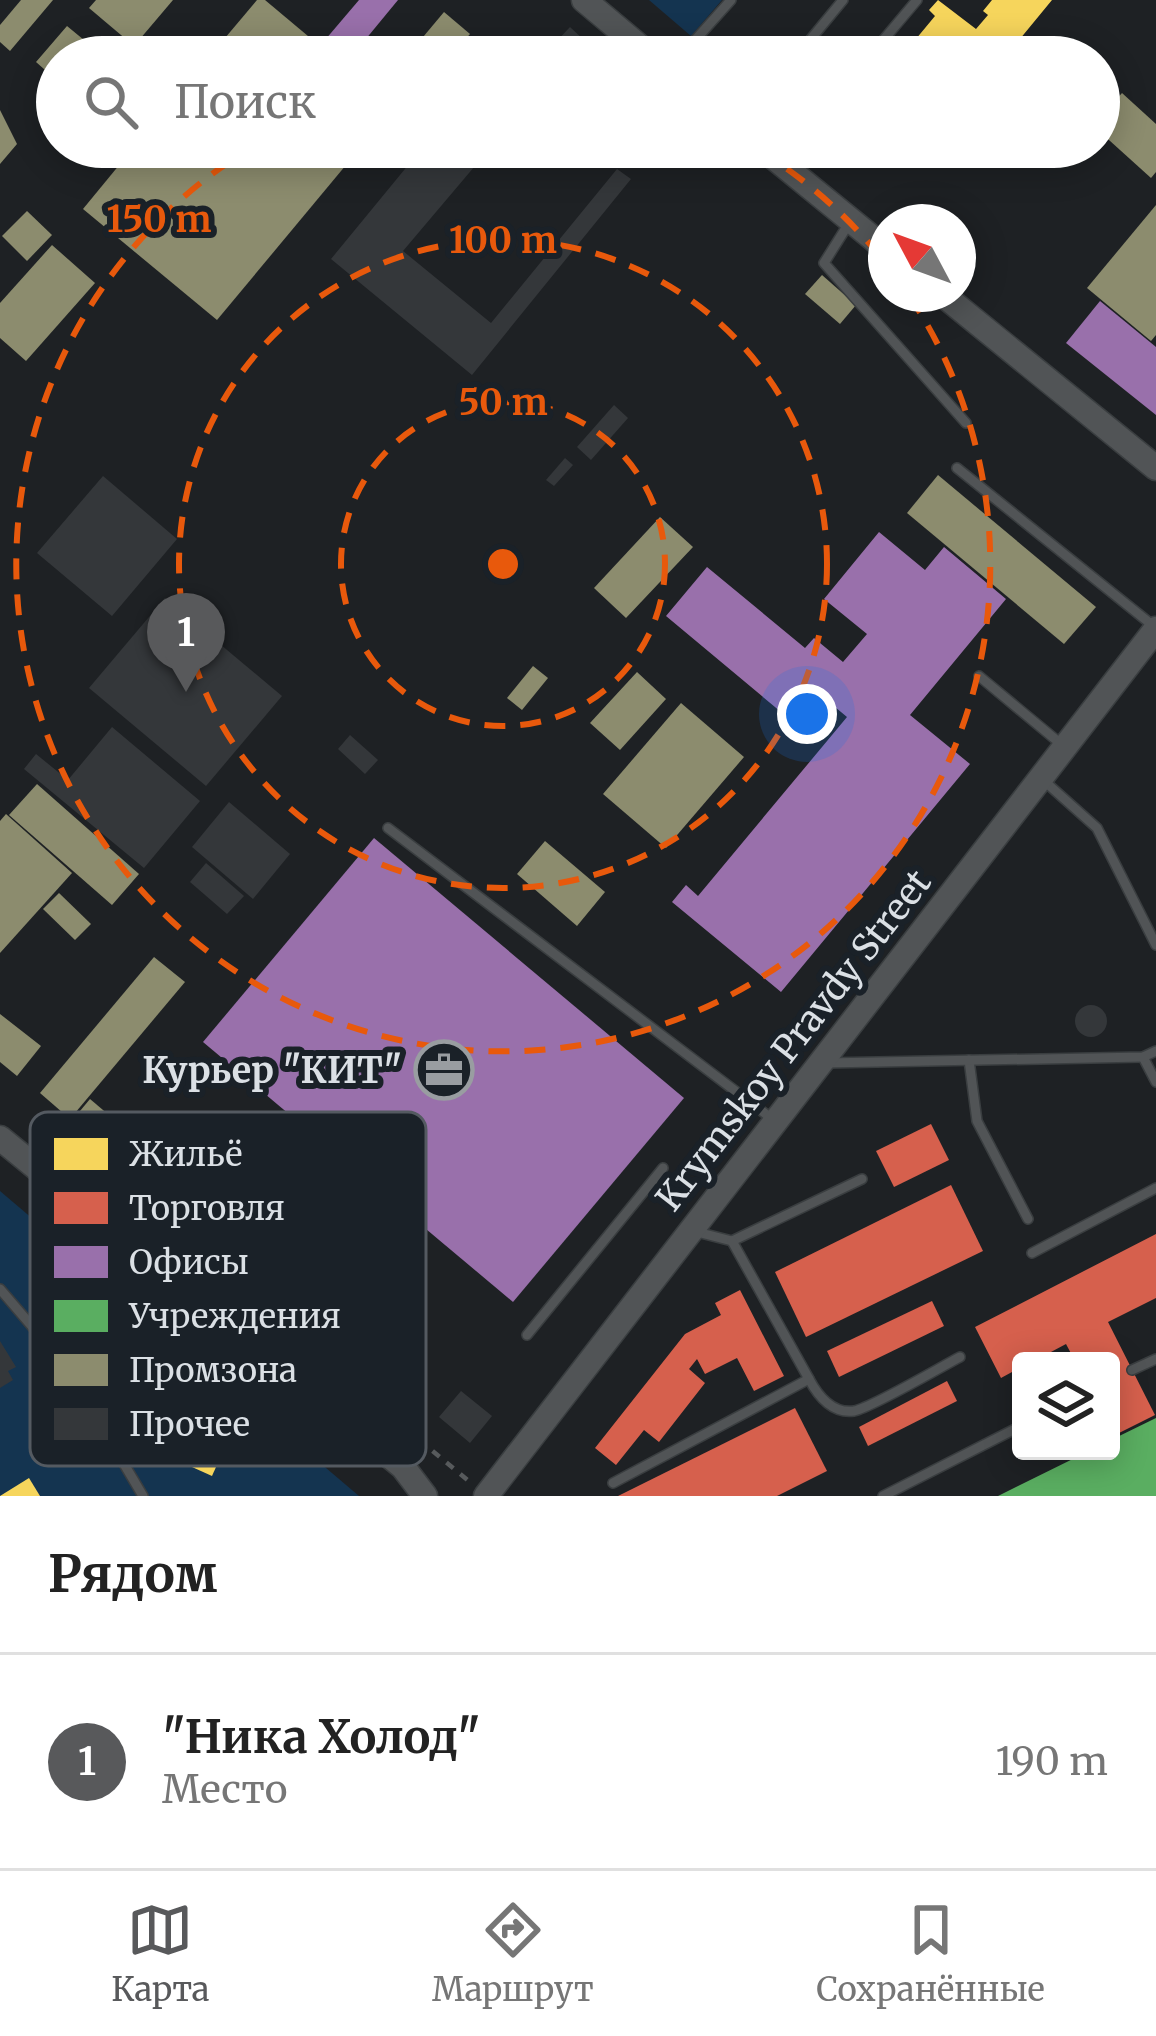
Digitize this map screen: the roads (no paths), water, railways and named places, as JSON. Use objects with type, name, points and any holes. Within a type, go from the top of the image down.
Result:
[{"type":"street","points":[[584,0],[627,36]]},
{"type":"street","points":[[795,168],[868,234]]},
{"type":"street","points":[[964,312],[1156,468]]},
{"type":"street","name":"Krymskoy Pravdy Street","points":[[485,1496],[1156,629]]},
{"type":"street","points":[[0,1138],[30,1162]]},
{"type":"street","points":[[402,1466],[424,1496]]},
{"type":"lane","points":[[698,36],[730,0]]},
{"type":"lane","points":[[813,36],[843,0]]},
{"type":"lane","points":[[887,36],[917,0]]},
{"type":"lane","points":[[851,220],[824,263],[966,423]]},
{"type":"lane","points":[[957,468],[1156,629]]},
{"type":"lane","points":[[979,676],[1065,747]]},
{"type":"lane","points":[[1040,778],[1097,827],[1156,945]]},
{"type":"lane","points":[[388,828],[776,1122]]},
{"type":"lane","points":[[821,1063],[1143,1057],[1156,1051]]},
{"type":"lane","points":[[1143,1057],[1156,1082]]},
{"type":"lane","points":[[969,1060],[977,1121],[1028,1219]]},
{"type":"lane","points":[[527,1335],[663,1168]]},
{"type":"lane","points":[[691,1231],[733,1241],[862,1179]]},
{"type":"lane","points":[[1032,1253],[1156,1188]]},
{"type":"lane","points":[[733,1241],[819,1397],[834,1408],[854,1411],[960,1357]]},
{"type":"lane","points":[[0,1288],[30,1323]]},
{"type":"lane","points":[[1132,1370],[1156,1359]]},
{"type":"lane","points":[[613,1483],[809,1379]]},
{"type":"lane","points":[[883,1496],[1012,1431]]},
{"type":"lane","points":[[125,1466],[143,1496]]},
{"type":"place","name":"\"Ника Холод\"","points":[[186,692]]},
{"type":"place","name":"Курьер \"КИТ\"","points":[[444,1070]]}]
